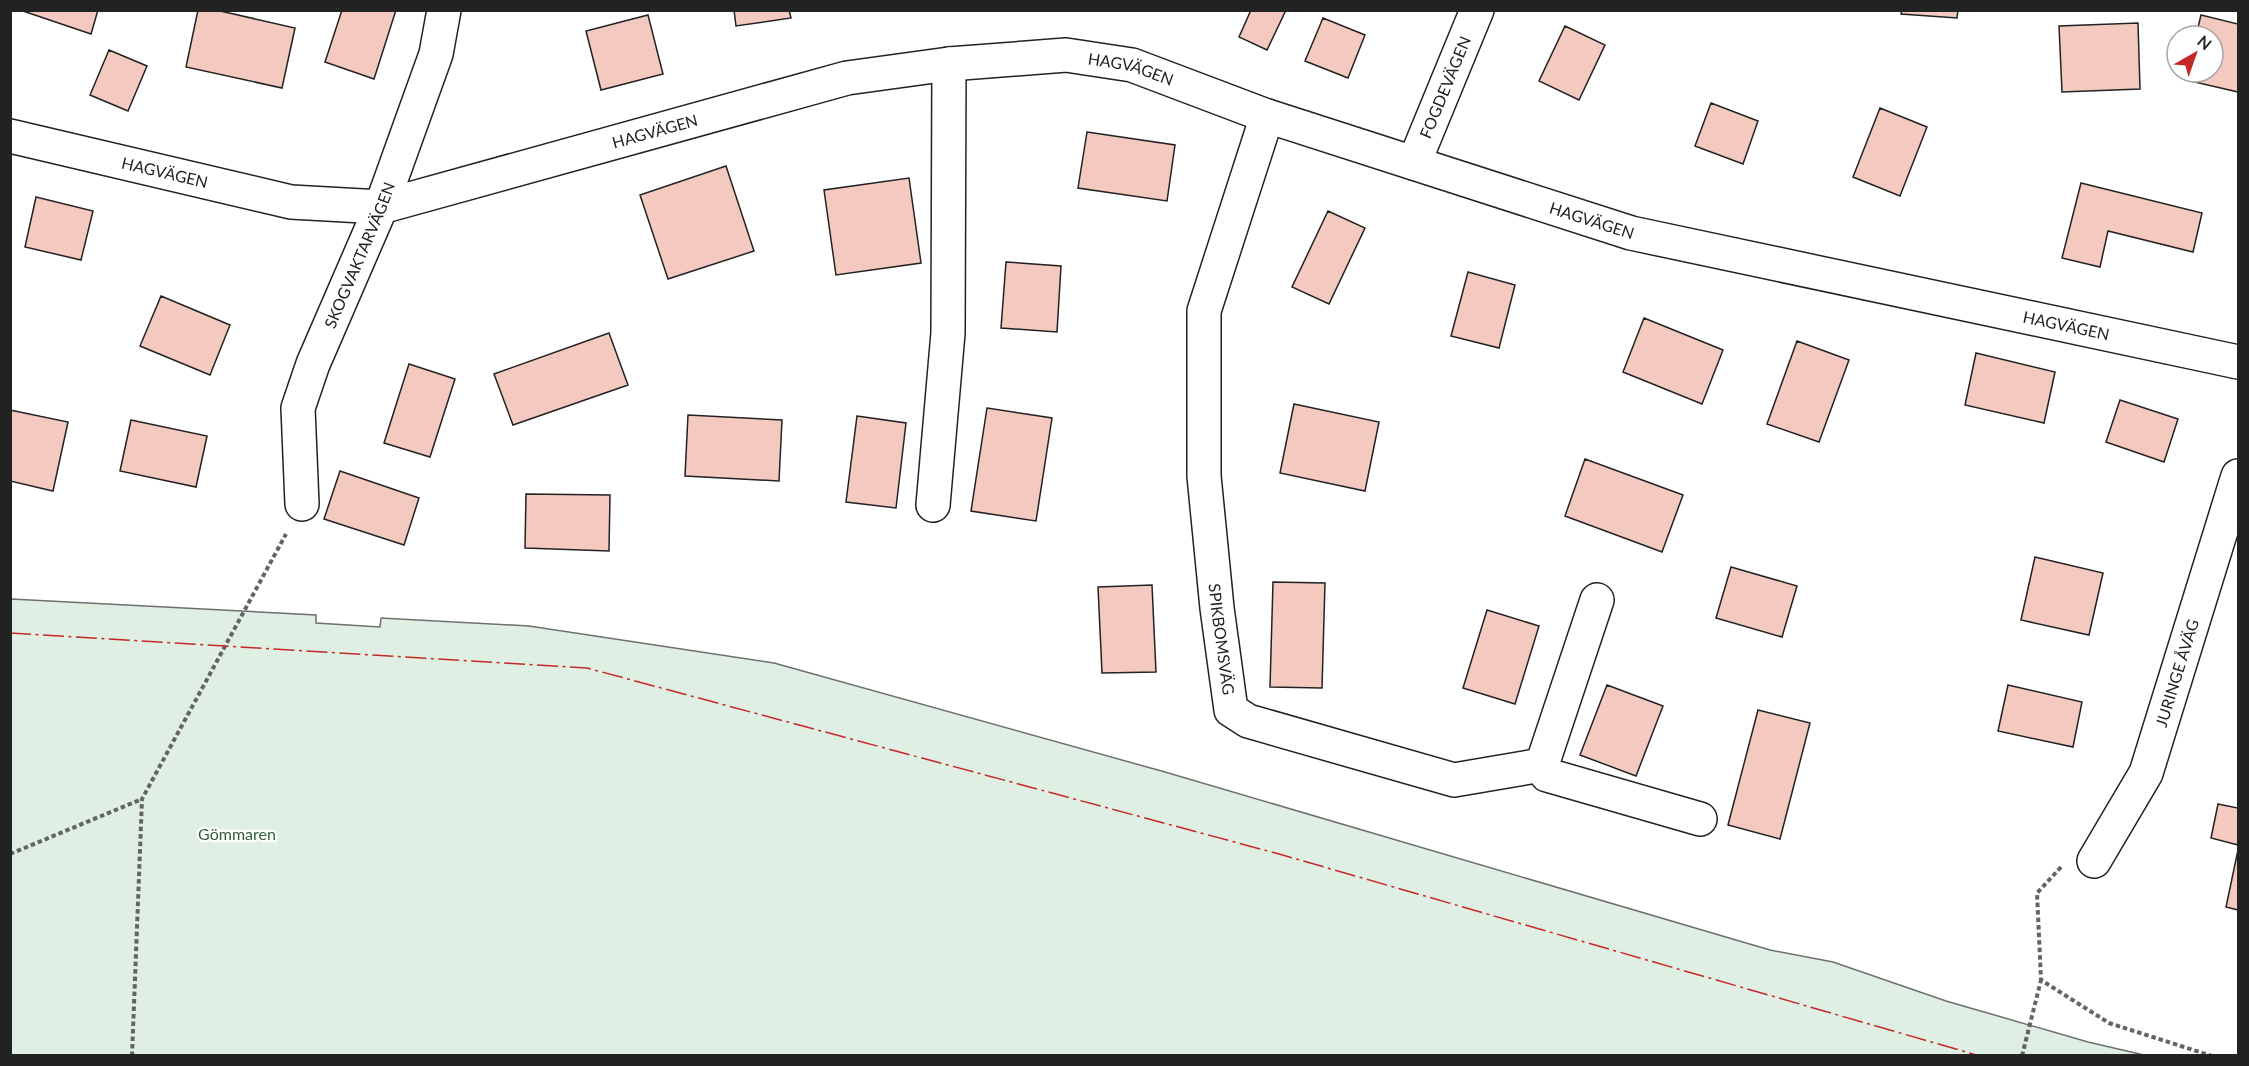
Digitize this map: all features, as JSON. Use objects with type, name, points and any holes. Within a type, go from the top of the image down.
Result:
[{"type":"street","name":"SKOGVAKTARVÄGEN","points":[[302,504],[298,408],[314,364],[381,207],[436,54],[444,10]]},
{"type":"street","name":"FOGDEVÄGEN","points":[[1414,163],[1478,10]]},
{"type":"street","name":"HAGVÄGEN","points":[[10,136],[291,202],[381,207],[848,78],[949,64],[1066,55],[1132,65],[1267,116],[1631,233],[2238,362]]},
{"type":"street","points":[[933,505],[948,333],[949,64]]},
{"type":"street","name":"SPIKBOMSVÄG","points":[[1267,116],[1204,311],[1204,476],[1217,608],[1231,710],[1248,722],[1454,780],[1542,765]]},
{"type":"street","name":"JURINGE ÅVÄG","points":[[2094,861],[2146,773],[2238,476]]},
{"type":"street","points":[[1597,600],[1542,765],[1547,775],[1700,819]]},
{"type":"path","points":[[132,1056],[142,799],[302,504]]},
{"type":"path","points":[[10,854],[142,799]]},
{"type":"path","points":[[2022,1056],[2041,980],[2037,893],[2080,845],[2094,861]]},
{"type":"path","points":[[2041,980],[2109,1023],[2212,1056]]},
{"type":"green space","name":"Gömmaren","points":[[11,599],[316,615],[316,623],[380,627],[381,618],[529,626],[774,663],[1165,772],[1770,950],[1833,962],[1946,1001],[2088,1042],[2144,1055],[11,1055]]},
{"type":"building","points":[[20,10],[98,10],[91,34]]},
{"type":"building","points":[[198,10],[216,10],[295,28],[282,88],[186,67]]},
{"type":"building","points":[[342,10],[396,10],[374,79],[325,62]]},
{"type":"building","points":[[734,10],[789,10],[791,18],[736,26]]},
{"type":"building","points":[[1251,10],[1286,10],[1267,50],[1239,37]]},
{"type":"building","points":[[1902,10],[1958,10],[1957,18],[1901,14]]},
{"type":"building","points":[[648,15],[663,74],[601,90],[586,31]]},
{"type":"building","points":[[2201,15],[2238,24],[2238,92],[2203,84],[2225,84],[2225,24],[2199,24]]},
{"type":"building","points":[[1323,18],[1365,35],[1348,78],[1305,61]]},
{"type":"building","points":[[2138,23],[2140,89],[2062,92],[2059,26]]},
{"type":"building","points":[[1565,26],[1605,45],[1579,100],[1539,81]]},
{"type":"building","points":[[109,50],[147,66],[128,111],[90,95]]},
{"type":"building","points":[[1711,103],[1758,121],[1743,164],[1695,146]]},
{"type":"building","points":[[1880,108],[1927,127],[1900,196],[1853,177]]},
{"type":"building","points":[[1087,132],[1175,145],[1167,201],[1078,188]]},
{"type":"building","points":[[726,166],[754,251],[668,279],[640,195]]},
{"type":"building","points":[[909,178],[921,263],[836,275],[824,190]]},
{"type":"building","points":[[2081,183],[2202,213],[2193,252],[2108,231],[2100,267],[2062,258]]},
{"type":"building","points":[[36,197],[93,211],[81,260],[25,247]]},
{"type":"building","points":[[1328,211],[1365,228],[1329,304],[1292,287]]},
{"type":"building","points":[[1006,262],[1061,266],[1057,332],[1001,328]]},
{"type":"building","points":[[1468,272],[1515,285],[1499,348],[1451,336]]},
{"type":"building","points":[[161,296],[230,325],[210,375],[140,346]]},
{"type":"building","points":[[1644,318],[1723,350],[1702,404],[1623,372]]},
{"type":"building","points":[[609,333],[628,385],[513,425],[494,374]]},
{"type":"building","points":[[1797,341],[1849,360],[1819,442],[1767,424]]},
{"type":"building","points":[[1976,353],[2055,372],[2044,423],[1965,405]]},
{"type":"building","points":[[409,364],[455,379],[430,457],[384,443]]},
{"type":"building","points":[[2120,400],[2178,419],[2164,462],[2106,442]]},
{"type":"building","points":[[1294,404],[1379,422],[1365,491],[1280,473]]},
{"type":"building","points":[[987,408],[1052,418],[1036,521],[971,511]]},
{"type":"building","points":[[10,410],[68,422],[53,491],[10,481]]},
{"type":"building","points":[[688,415],[782,420],[779,481],[685,476]]},
{"type":"building","points":[[857,416],[906,423],[896,508],[846,502]]},
{"type":"building","points":[[131,420],[207,436],[196,487],[120,471]]},
{"type":"building","points":[[1585,459],[1683,495],[1662,552],[1565,516]]},
{"type":"building","points":[[340,471],[419,498],[404,545],[324,519]]},
{"type":"building","points":[[526,494],[610,495],[609,551],[525,548]]},
{"type":"building","points":[[2035,557],[2103,573],[2089,635],[2021,620]]},
{"type":"building","points":[[1731,567],[1797,586],[1782,637],[1716,618]]},
{"type":"building","points":[[1273,582],[1325,583],[1322,688],[1270,687]]},
{"type":"building","points":[[1152,585],[1156,672],[1102,673],[1098,587]]},
{"type":"building","points":[[1487,610],[1539,626],[1515,704],[1463,688]]},
{"type":"building","points":[[1607,685],[1663,706],[1636,776],[1580,755]]},
{"type":"building","points":[[2008,685],[2082,702],[2073,747],[1998,731]]},
{"type":"building","points":[[1758,710],[1810,723],[1780,839],[1728,825]]},
{"type":"building","points":[[2218,804],[2238,808],[2238,845],[2211,838]]},
{"type":"building","points":[[2238,850],[2238,910],[2226,907]]},
{"type":"power","points":[[10,633],[587,668],[1279,854],[1980,1056]]}]
